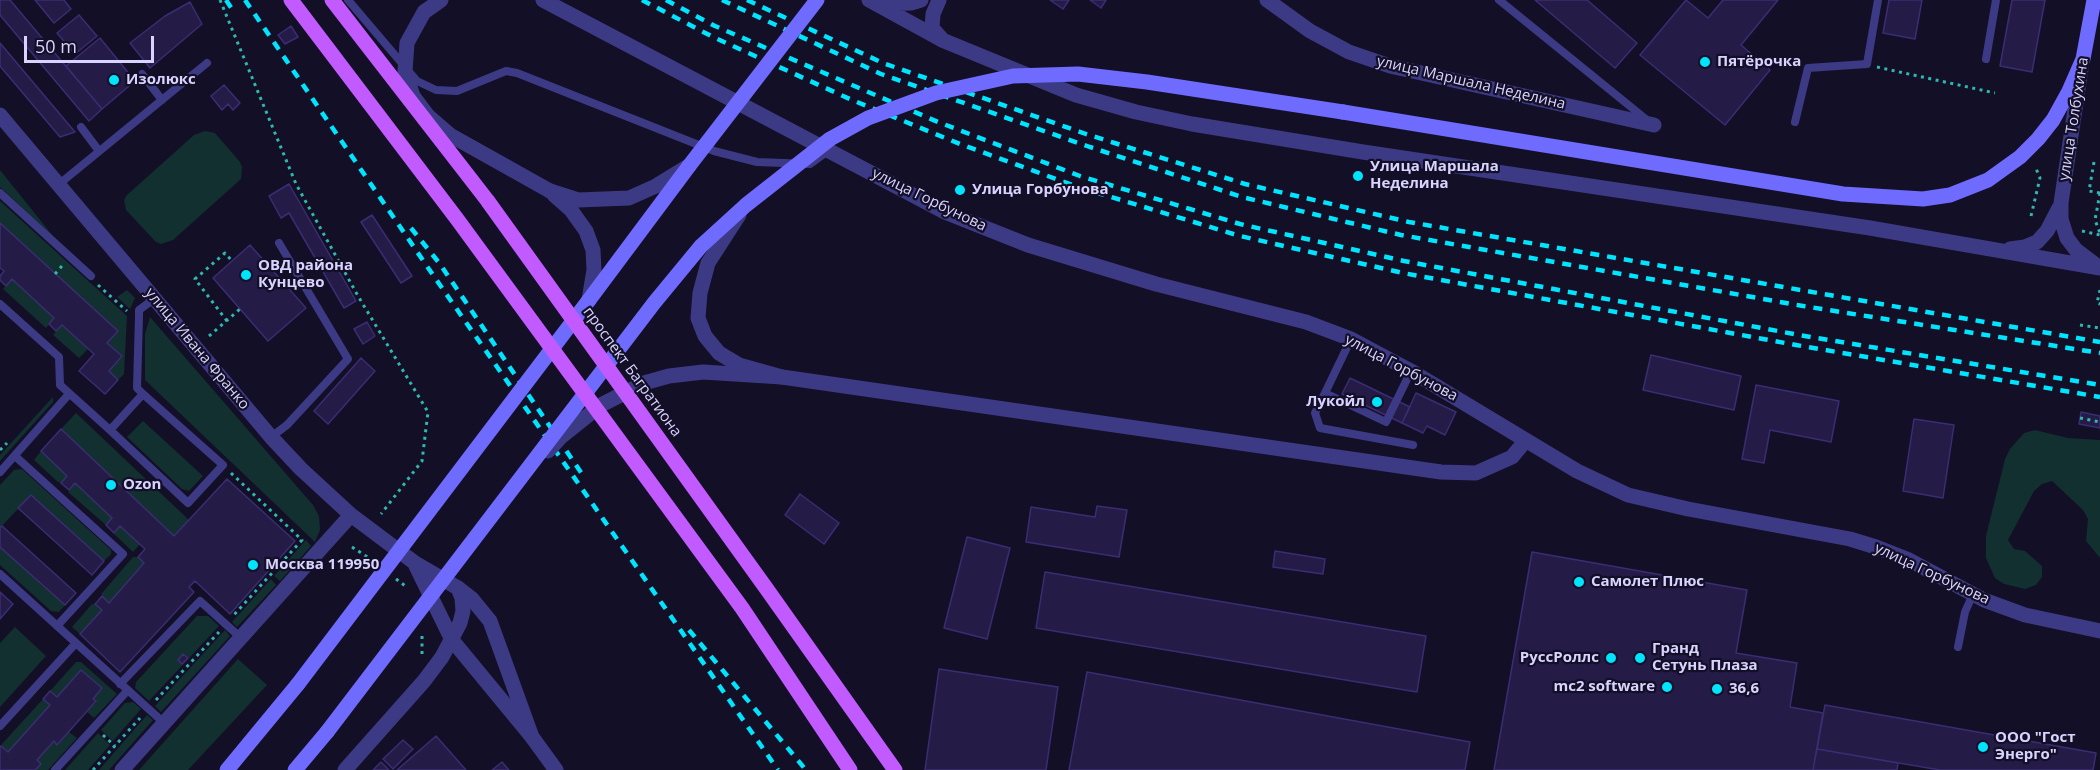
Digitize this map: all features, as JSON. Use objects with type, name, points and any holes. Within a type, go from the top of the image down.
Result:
[{"type":"main road","points":[[291,0],[458,219],[742,608],[850,770]]},
{"type":"main road","name":"проспект Багратиона","points":[[332,0],[494,210],[895,770]]},
{"type":"main road","points":[[226,770],[298,684],[689,166],[818,0]]},
{"type":"main road","name":"улица Толбухина","points":[[2083,58],[2094,0]]},
{"type":"main road","points":[[295,770],[327,732],[654,303],[701,246],[746,204],[830,139],[868,118],[936,93],[1013,76],[1089,76],[1147,82],[1343,112],[1843,194],[1923,199],[1950,195],[1988,180],[2020,157],[2052,120],[2069,91],[2083,58]]},
{"type":"street","points":[[441,0],[424,12],[407,43],[405,71],[413,96],[428,116],[450,135],[550,191],[578,200],[629,198],[656,186],[689,166]]},
{"type":"street","points":[[870,0],[884,4],[911,3],[921,0]]},
{"type":"street","points":[[870,0],[942,40],[1076,95],[1136,112],[1192,124],[1870,228],[2100,268]]},
{"type":"street","points":[[939,0],[933,14],[932,28],[942,40]]},
{"type":"street","name":"улица Маршала Неделина","points":[[1267,0],[1310,31],[1349,52],[1390,66],[1654,125]]},
{"type":"street","name":"улица Горбунова","points":[[545,1],[945,212],[1028,245],[1156,284],[1306,322],[1351,339],[1411,370],[1577,471],[1629,495],[1688,509],[1850,539],[1909,560],[1973,594],[2025,615],[2100,631]]},
{"type":"street","name":"улица Толбухина","points":[[2083,58],[2061,202],[2062,226],[2076,250],[2100,268]]},
{"type":"street","name":"улица Ивана Франко","points":[[0,115],[271,437],[326,494],[415,563],[458,588],[472,599],[490,621],[532,737]]},
{"type":"street","points":[[550,191],[571,210],[587,234],[592,250],[594,270],[589,300]]},
{"type":"street","name":"улица Толбухина","points":[[1999,250],[2025,247],[2037,242],[2053,223],[2061,202]]},
{"type":"street","points":[[746,204],[708,263],[700,293],[698,318],[705,336],[719,353],[739,365],[782,377]]},
{"type":"street","points":[[515,486],[561,437],[601,405],[644,383],[669,376],[703,372],[782,377],[1441,472],[1476,473],[1512,457],[1526,440]]},
{"type":"street","points":[[122,770],[351,515]]},
{"type":"street","name":"улица Ивана Франко","points":[[415,563],[452,640],[532,737],[556,770]]},
{"type":"street","points":[[345,770],[424,681],[452,640],[463,611],[458,588]]},
{"type":"lane","points":[[348,0],[417,81],[436,90],[458,91],[506,71],[517,73],[714,151],[757,162],[810,164],[829,150]]},
{"type":"lane","points":[[1499,0],[1654,125]]},
{"type":"lane","points":[[1795,122],[1808,68],[1867,64],[1878,0]]},
{"type":"lane","points":[[1986,59],[1996,0]]},
{"type":"lane","points":[[58,185],[207,63]]},
{"type":"lane","points":[[142,74],[162,100]]},
{"type":"lane","points":[[81,127],[99,151]]},
{"type":"lane","points":[[0,193],[91,276]]},
{"type":"lane","points":[[271,437],[287,425],[348,359],[279,243]]},
{"type":"lane","points":[[0,304],[59,357],[60,385],[188,503],[223,465],[137,388],[139,310],[154,299]]},
{"type":"lane","points":[[1351,339],[1315,414],[1320,428],[1413,445]]},
{"type":"lane","points":[[1325,393],[1386,422],[1411,370]]},
{"type":"lane","points":[[0,472],[69,394]]},
{"type":"lane","points":[[110,430],[143,394]]},
{"type":"lane","points":[[15,456],[123,554],[57,626]]},
{"type":"lane","points":[[0,574],[164,722]]},
{"type":"lane","points":[[1958,647],[1965,612],[1973,594]]},
{"type":"lane","points":[[120,684],[200,601],[240,638]]},
{"type":"lane","points":[[0,726],[76,644]]},
{"type":"lane","points":[[55,770],[128,690]]},
{"type":"path","points":[[220,0],[296,184],[358,296],[428,412],[422,461],[381,514]]},
{"type":"path","points":[[1867,64],[1995,93]]},
{"type":"path","points":[[2031,216],[2040,178],[2032,162]]},
{"type":"path","points":[[2094,162],[2089,191],[2100,193],[2095,220],[2100,233]]},
{"type":"path","points":[[226,321],[195,279],[225,253],[232,261]]},
{"type":"path","points":[[91,276],[132,315],[139,316]]},
{"type":"path","points":[[2100,290],[2097,303],[2100,304]]},
{"type":"path","points":[[209,336],[240,309]]},
{"type":"path","points":[[2080,325],[2100,328]]},
{"type":"path","points":[[2080,418],[2100,422]]},
{"type":"path","points":[[352,547],[379,566]]},
{"type":"path","points":[[396,578],[412,591]]},
{"type":"path","points":[[422,628],[422,658]]},
{"type":"green space","points":[[205,131],[215,133],[240,162],[241,179],[173,240],[161,244],[156,242],[126,210],[124,200],[194,135]]},
{"type":"green space","points":[[0,170],[53,236],[0,187]]},
{"type":"green space","points":[[0,201],[127,316],[124,374],[118,380],[109,371],[122,356],[107,343],[117,331],[0,223]]},
{"type":"green space","points":[[12,279],[54,318],[46,328],[3,289]]},
{"type":"green space","points":[[127,290],[135,298],[130,309],[117,297]]},
{"type":"green space","points":[[150,317],[313,505],[319,516],[320,530],[315,542],[145,380],[145,334]]},
{"type":"green space","points":[[62,325],[88,349],[79,358],[53,335]]},
{"type":"green space","points":[[53,397],[53,402],[0,461],[0,455]]},
{"type":"green space","points":[[76,413],[189,520],[174,536],[61,429]]},
{"type":"green space","points":[[143,421],[203,476],[189,491],[182,489],[127,437]]},
{"type":"green space","points":[[2035,430],[2068,438],[2100,440],[2100,558],[2086,541],[2088,519],[2083,510],[2052,481],[2042,484],[2034,491],[2008,540],[2014,549],[2025,551],[2042,566],[2042,577],[2036,585],[2025,589],[2004,584],[1995,578],[1986,558],[1986,536],[2005,459],[2010,449],[2024,433]]},
{"type":"green space","points":[[41,451],[67,476],[61,483],[34,460]]},
{"type":"green space","points":[[22,469],[111,550],[111,554],[104,561],[31,495],[0,528],[0,485],[14,470]]},
{"type":"green space","points":[[75,483],[112,518],[106,525],[69,493]]},
{"type":"green space","points":[[120,526],[140,544],[133,552],[114,534]]},
{"type":"green space","points":[[306,540],[311,546],[280,581],[274,576]]},
{"type":"green space","points":[[0,547],[65,605],[59,612],[51,611],[0,565]]},
{"type":"green space","points":[[133,557],[138,557],[144,563],[109,603],[102,593]]},
{"type":"green space","points":[[271,579],[276,585],[237,627],[232,622]]},
{"type":"green space","points":[[92,604],[102,610],[80,634],[72,627]]},
{"type":"green space","points":[[197,616],[208,616],[219,626],[149,701],[135,688],[136,682]]},
{"type":"green space","points":[[15,627],[46,656],[0,707],[0,643]]},
{"type":"green space","points":[[225,630],[230,636],[161,712],[155,706]]},
{"type":"green space","points":[[238,659],[267,685],[188,770],[139,770]]},
{"type":"green space","points":[[76,662],[81,662],[117,694],[94,718],[87,712],[96,702],[93,699],[102,688],[81,670],[57,697],[50,691]]},
{"type":"green space","points":[[43,699],[50,705],[8,752],[1,746],[2,744]]},
{"type":"green space","points":[[133,702],[141,709],[113,741],[101,730],[125,703]]},
{"type":"green space","points":[[147,715],[153,720],[109,770],[99,770]]},
{"type":"green space","points":[[69,732],[77,738],[48,770],[37,770],[37,760],[54,741],[58,745]]},
{"type":"green space","points":[[98,733],[110,745],[88,770],[65,770]]},
{"type":"building","points":[[0,0],[10,0],[102,109],[89,121],[0,15]]},
{"type":"building","points":[[35,0],[64,0],[71,9],[54,23]]},
{"type":"building","points":[[1050,0],[1069,0],[1063,9]]},
{"type":"building","points":[[1090,0],[1106,0],[1101,8]]},
{"type":"building","points":[[1535,0],[1587,0],[1637,43],[1615,68]]},
{"type":"building","points":[[1686,0],[1708,18],[1723,0],[1778,0],[1741,45],[1770,70],[1725,125],[1640,55]]},
{"type":"building","points":[[1889,0],[1922,0],[1915,39],[1883,33]]},
{"type":"building","points":[[2012,0],[2045,0],[2032,72],[2000,66]]},
{"type":"building","points":[[190,2],[202,24],[150,68],[130,43],[165,16]]},
{"type":"building","points":[[79,15],[97,36],[75,54],[57,33]]},
{"type":"building","points":[[291,26],[298,37],[285,44],[278,35]]},
{"type":"building","points":[[100,38],[135,81],[102,109],[66,66]]},
{"type":"building","points":[[0,43],[75,132],[60,137],[0,66]]},
{"type":"building","points":[[224,85],[240,103],[233,110],[228,104],[222,110],[211,96]]},
{"type":"building","points":[[289,184],[356,301],[344,308],[289,213],[281,218],[269,196]]},
{"type":"building","points":[[372,215],[412,276],[401,283],[361,222]]},
{"type":"building","points":[[0,223],[118,331],[107,343],[122,356],[109,371],[118,380],[105,394],[79,371],[94,354],[62,325],[56,331],[49,324],[54,318],[12,279],[6,286],[0,280],[4,271],[0,268]]},
{"type":"building","points":[[250,245],[306,308],[268,341],[213,278]]},
{"type":"building","points":[[367,322],[375,336],[363,344],[354,329]]},
{"type":"building","points":[[1651,355],[1741,376],[1734,410],[1643,390]]},
{"type":"building","points":[[361,358],[375,371],[328,424],[314,411]]},
{"type":"building","points":[[1350,378],[1410,407],[1402,423],[1342,394]]},
{"type":"building","points":[[1756,385],[1839,401],[1831,442],[1770,430],[1764,463],[1742,459]]},
{"type":"building","points":[[1416,393],[1456,412],[1445,435],[1427,426],[1423,433],[1402,423]]},
{"type":"building","points":[[2081,412],[2100,416],[2100,428],[2079,424]]},
{"type":"building","points":[[1914,419],[1954,425],[1943,498],[1903,491]]},
{"type":"building","points":[[61,429],[174,536],[227,479],[295,541],[230,614],[195,581],[189,587],[194,592],[120,672],[80,634],[102,610],[95,604],[102,596],[109,603],[144,563],[138,557],[145,549],[120,526],[114,533],[106,525],[112,518],[75,483],[69,490],[61,483],[67,476],[41,451]]},
{"type":"building","points":[[800,494],[839,523],[824,544],[785,515]]},
{"type":"building","points":[[31,495],[104,561],[92,575],[18,508]]},
{"type":"building","points":[[1097,506],[1127,510],[1119,557],[1026,542],[1031,507],[1095,517]]},
{"type":"building","points":[[2,526],[76,593],[65,605],[0,547],[0,528]]},
{"type":"building","points":[[967,537],[1010,548],[987,639],[944,628]]},
{"type":"building","points":[[1275,551],[1325,559],[1323,574],[1273,567]]},
{"type":"building","name":"Гранд Сетунь Плаза","points":[[1532,552],[1747,590],[1736,653],[1797,663],[1790,707],[1823,713],[1813,770],[1494,770]]},
{"type":"building","points":[[1045,572],[1426,636],[1417,692],[1036,628]]},
{"type":"building","points":[[0,592],[13,604],[0,619]]},
{"type":"building","points":[[183,654],[188,658],[182,664],[178,660]]},
{"type":"building","points":[[939,669],[1058,687],[1046,770],[925,770]]},
{"type":"building","points":[[81,670],[102,688],[93,699],[96,701],[57,745],[54,741],[37,760],[41,764],[35,770],[0,770],[0,747],[8,752],[50,705],[43,699],[50,691],[57,697]]},
{"type":"building","points":[[1087,672],[1470,742],[1465,770],[1069,770]]},
{"type":"building","points":[[1825,705],[2096,753],[2093,770],[1940,770],[1817,749]]},
{"type":"building","points":[[436,736],[466,770],[397,770]]},
{"type":"building","points":[[403,740],[413,749],[393,769],[383,759]]},
{"type":"building","points":[[1817,749],[1898,763],[1897,770],[1813,770]]},
{"type":"building","points":[[381,762],[389,770],[373,770]]},
{"type":"building","points":[[502,762],[509,770],[492,770]]},
{"type":"railway","points":[[226,0],[232,9]]},
{"type":"railway","points":[[245,0],[433,275],[778,770]]},
{"type":"railway","points":[[642,0],[713,37],[852,100],[960,144],[1078,187],[1240,236],[1403,273],[1796,345],[2100,397]]},
{"type":"railway","points":[[666,0],[715,26],[938,122],[1080,176],[1240,224],[1404,261],[1799,335],[2100,385]]},
{"type":"railway","points":[[722,0],[881,74],[1242,197],[1401,235],[1803,306],[2100,353]]},
{"type":"railway","points":[[747,0],[883,63],[1086,134],[1245,184],[1409,222],[2100,342]]},
{"type":"railway","points":[[411,228],[440,264],[582,474]]},
{"type":"railway","points":[[689,630],[806,770]]},
{"type":"place","name":"Пятёрочка","points":[[1705,62]]},
{"type":"place","name":"Изолюкс","points":[[114,80]]},
{"type":"place","name":"Улица Маршала Неделина","points":[[1358,176]]},
{"type":"place","name":"Улица Горбунова","points":[[960,190]]},
{"type":"place","name":"ОВД района Кунцево","points":[[246,275]]},
{"type":"place","name":"Лукойл","points":[[1377,402]]},
{"type":"place","name":"Ozon","points":[[111,485]]},
{"type":"place","name":"Москва 119950","points":[[253,565]]},
{"type":"place","name":"Самолет Плюс","points":[[1579,582]]},
{"type":"place","name":"РуссРоллс","points":[[1611,658]]},
{"type":"place","name":"Гранд Сетунь Плаза","points":[[1640,658]]},
{"type":"place","name":"mc2 software","points":[[1667,687]]},
{"type":"place","name":"36,6","points":[[1717,689]]},
{"type":"place","name":"ООО \"Гост Энерго\"","points":[[1983,747]]}]
